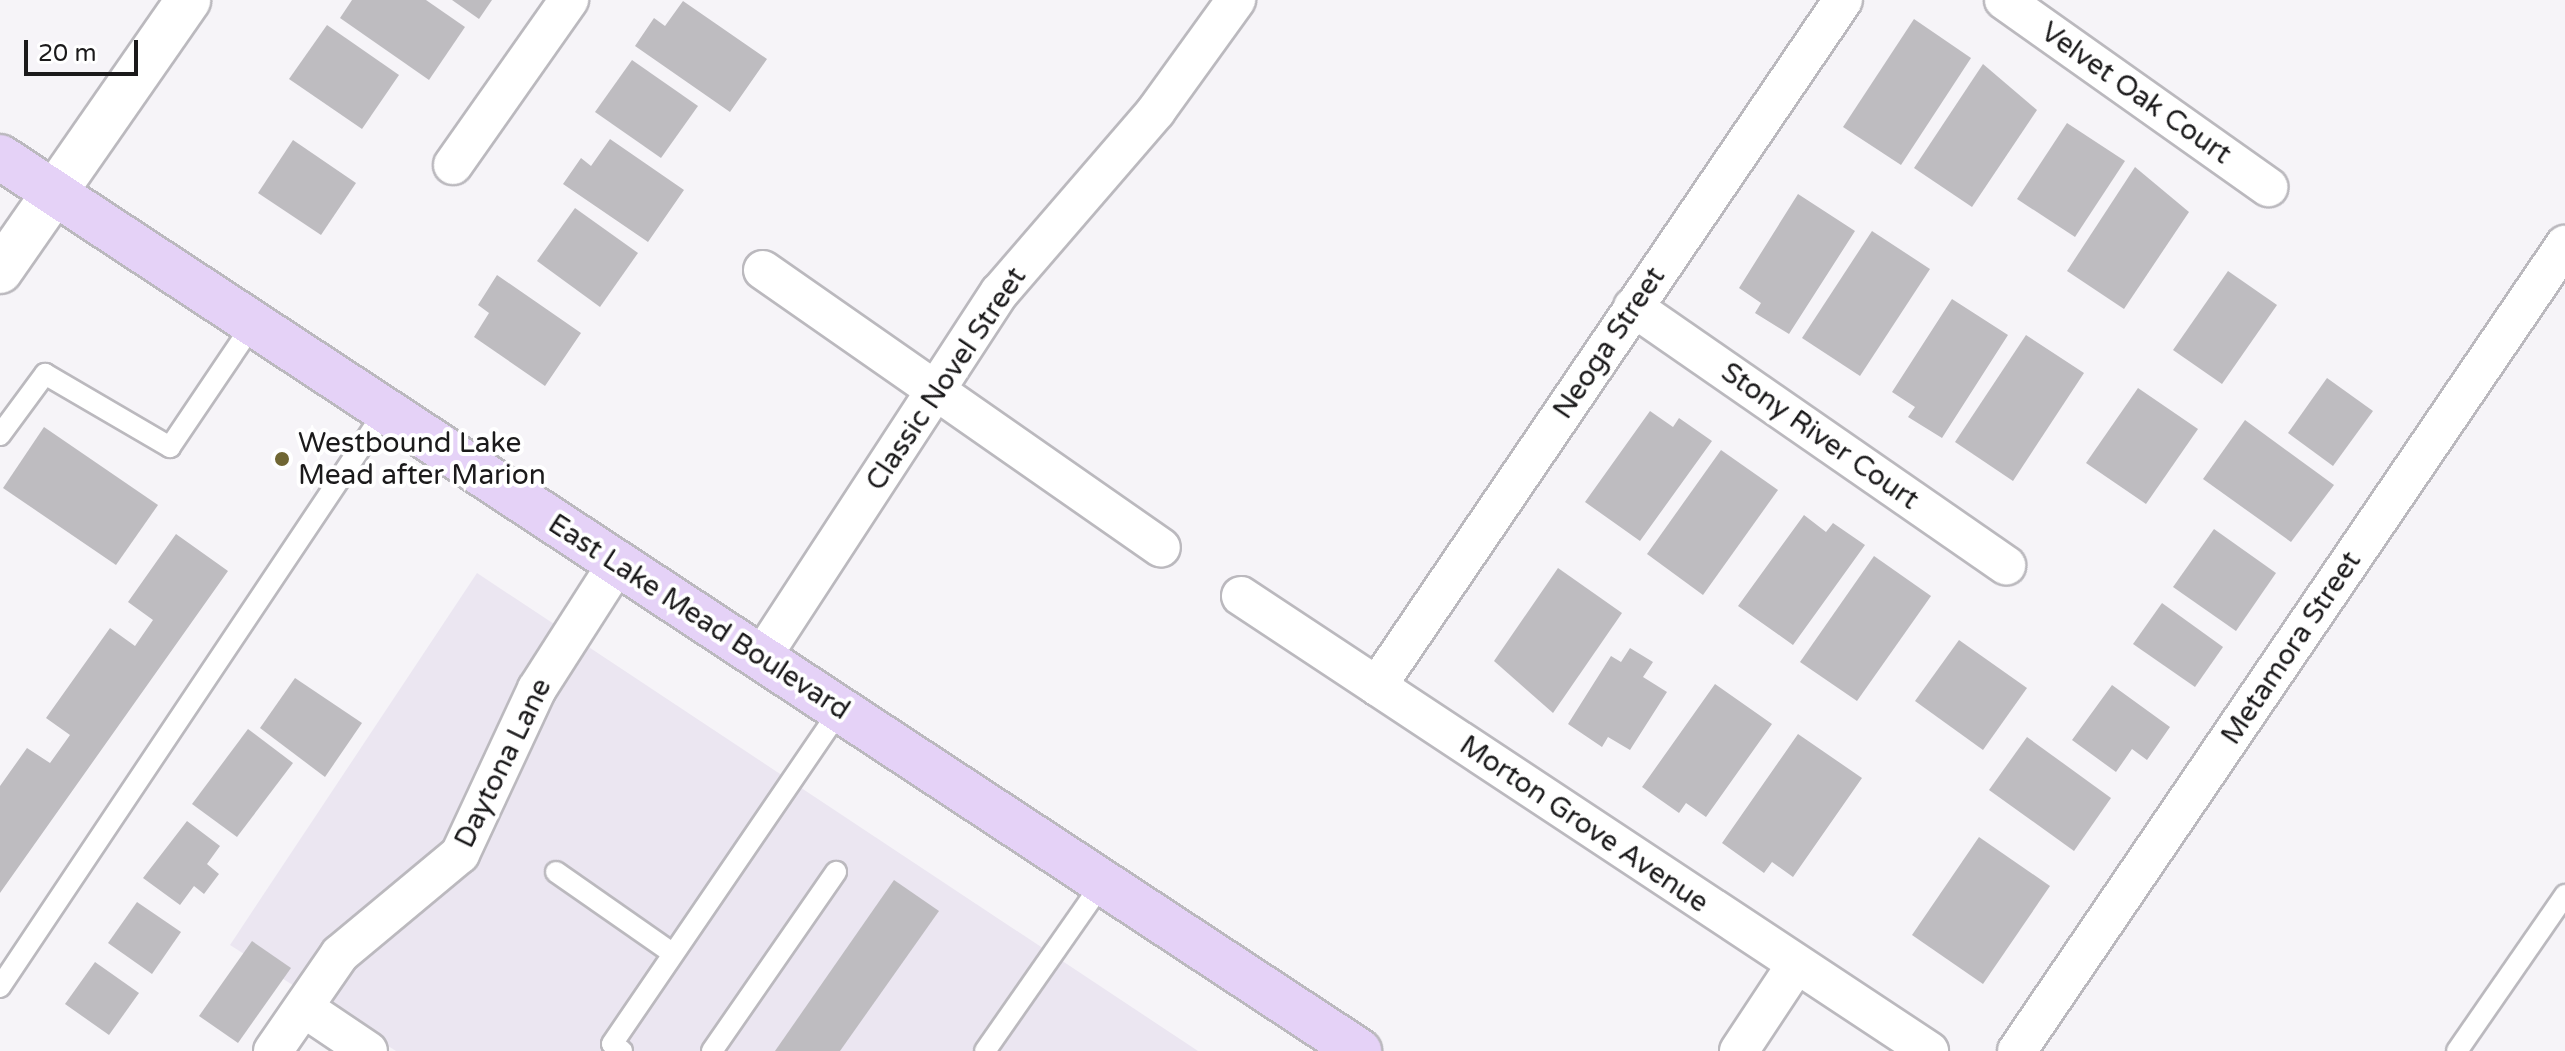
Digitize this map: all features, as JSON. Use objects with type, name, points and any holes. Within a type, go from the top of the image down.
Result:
[{"type":"main road","name":"East Lake Mead Boulevard","points":[[0,157],[1358,1051]]},
{"type":"street","points":[[0,271],[188,0]]},
{"type":"street","points":[[453,165],[569,0]]},
{"type":"street","name":"Classic Novel Street","points":[[761,658],[1000,292],[1156,111],[1236,0]]},
{"type":"street","name":"Neoga Street","points":[[1377,686],[1843,0]]},
{"type":"street","name":"Velvet Oak Court","points":[[2004,0],[2268,187]]},
{"type":"street","name":"Metamora Street","points":[[2017,1051],[2565,245]]},
{"type":"street","points":[[763,270],[1161,548]]},
{"type":"street","name":"Stony River Court","points":[[1633,307],[2006,565]]},
{"type":"street","name":"Daytona Lane","points":[[273,1051],[340,954],[460,854],[537,689],[617,564]]},
{"type":"street","name":"Morton Grove Avenue","points":[[1241,596],[1929,1051]]},
{"type":"street","points":[[1739,1051],[1796,965]]},
{"type":"street","points":[[304,1008],[368,1051]]},
{"type":"lane","points":[[0,435],[45,374],[170,447],[253,324]]},
{"type":"lane","points":[[0,987],[385,411]]},
{"type":"lane","points":[[622,1051],[612,1044],[840,710]]},
{"type":"lane","points":[[556,872],[672,953]]},
{"type":"lane","points":[[712,1051],[836,872]]},
{"type":"lane","points":[[985,1051],[1102,883]]},
{"type":"lane","points":[[2457,1051],[2565,895]]},
{"type":"shaded area","points":[[477,573],[1198,1051],[396,1051],[230,945]]},
{"type":"building","points":[[352,0],[426,0],[465,27],[429,80],[340,18]]},
{"type":"building","points":[[452,0],[492,0],[479,19]]},
{"type":"building","points":[[683,1],[767,59],[730,112],[635,46],[654,18],[665,26]]},
{"type":"building","points":[[1914,19],[1971,58],[1901,165],[1843,127]]},
{"type":"building","points":[[327,25],[399,75],[362,129],[289,79]]},
{"type":"building","points":[[632,60],[698,106],[661,158],[595,112]]},
{"type":"building","points":[[1983,64],[2037,110],[1972,207],[1914,168]]},
{"type":"building","points":[[2067,123],[2125,161],[2075,237],[2017,199]]},
{"type":"building","points":[[610,139],[684,190],[648,242],[563,184],[581,158],[591,166]]},
{"type":"building","points":[[293,140],[356,183],[321,235],[258,193]]},
{"type":"building","points":[[2135,167],[2189,212],[2124,309],[2067,271]]},
{"type":"building","points":[[1798,194],[1855,231],[1789,334],[1755,313],[1761,303],[1739,288]]},
{"type":"building","points":[[575,208],[638,253],[600,307],[537,261]]},
{"type":"building","points":[[1872,231],[1930,269],[1860,376],[1802,338]]},
{"type":"building","points":[[2228,271],[2277,305],[2222,384],[2173,350]]},
{"type":"building","points":[[497,275],[581,333],[545,386],[474,337],[489,313],[478,305]]},
{"type":"building","points":[[1952,299],[2008,335],[1942,438],[1908,417],[1915,407],[1892,392]]},
{"type":"building","points":[[2026,335],[2084,373],[2013,481],[1955,442]]},
{"type":"building","points":[[2327,378],[2373,411],[2333,466],[2288,433]]},
{"type":"building","points":[[2138,388],[2198,429],[2146,504],[2086,463]]},
{"type":"building","points":[[1650,411],[1673,427],[1679,418],[1712,441],[1640,541],[1585,502]]},
{"type":"building","points":[[2245,420],[2334,485],[2291,542],[2203,479]]},
{"type":"building","points":[[44,427],[158,505],[116,565],[3,488]]},
{"type":"building","points":[[1721,450],[1778,490],[1703,595],[1647,554]]},
{"type":"building","points":[[1804,515],[1826,532],[1833,523],[1865,545],[1793,645],[1738,606]]},
{"type":"building","points":[[2214,529],[2276,573],[2236,631],[2173,587]]},
{"type":"building","points":[[176,534],[228,571],[0,893],[0,786],[27,748],[50,763],[70,735],[46,718],[110,628],[135,646],[153,620],[128,602]]},
{"type":"building","points":[[1874,556],[1931,596],[1857,701],[1800,662]]},
{"type":"building","points":[[1558,568],[1622,613],[1553,713],[1494,661]]},
{"type":"building","points":[[2162,603],[2223,647],[2195,687],[2133,644]]},
{"type":"building","points":[[1959,640],[2027,688],[1983,750],[1915,701]]},
{"type":"building","points":[[1630,648],[1653,662],[1643,677],[1667,692],[1630,750],[1608,737],[1602,747],[1568,724],[1611,656],[1621,662]]},
{"type":"building","points":[[295,678],[362,723],[325,777],[260,728]]},
{"type":"building","points":[[1715,684],[1772,724],[1706,817],[1686,803],[1679,813],[1642,787]]},
{"type":"building","points":[[2112,685],[2170,727],[2147,760],[2132,749],[2116,772],[2072,740]]},
{"type":"building","points":[[248,729],[293,763],[237,837],[192,804]]},
{"type":"building","points":[[1798,734],[1862,778],[1793,877],[1772,862],[1764,873],[1722,843]]},
{"type":"building","points":[[2027,737],[2111,798],[2074,851],[1989,790]]},
{"type":"building","points":[[187,821],[220,846],[207,864],[219,874],[204,894],[194,886],[180,905],[143,878]]},
{"type":"building","points":[[1979,837],[2050,886],[1983,984],[1912,935]]},
{"type":"building","points":[[894,880],[939,911],[840,1051],[775,1051]]},
{"type":"building","points":[[137,902],[181,932],[152,974],[108,943]]},
{"type":"building","points":[[252,941],[291,968],[238,1043],[199,1016]]},
{"type":"building","points":[[95,962],[139,993],[109,1035],[65,1004]]},
{"type":"place","name":"Westbound Lake Mead after Marion","points":[[282,459]]}]
